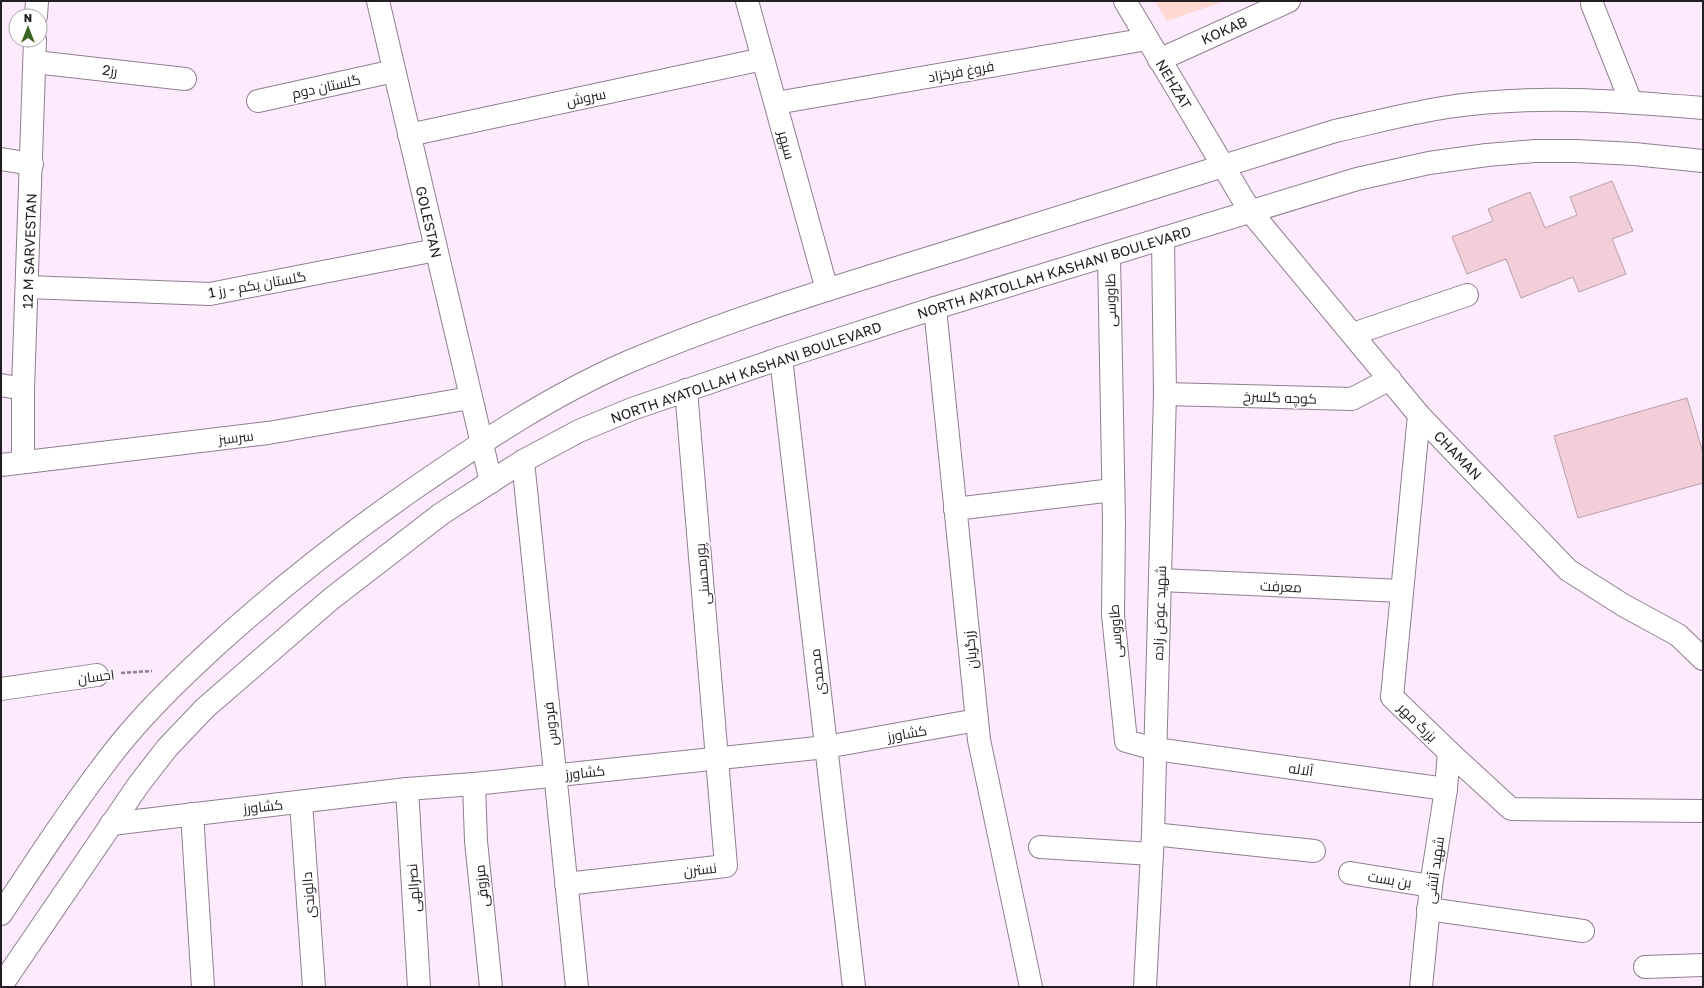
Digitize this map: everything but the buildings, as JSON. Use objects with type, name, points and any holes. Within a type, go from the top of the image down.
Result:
[{"type":"street","name":"GOLESTAN","points":[[378,1],[480,443],[491,482]]},
{"type":"street","name":"سپهر","points":[[747,1],[827,290]]},
{"type":"street","name":"NEHZAT","points":[[1124,1],[1250,211]]},
{"type":"street","name":"KOKAB","points":[[1159,60],[1289,1]]},
{"type":"street","points":[[1592,4],[1631,102]]},
{"type":"street","name":"فروغ فرخزاد","points":[[776,103],[1147,39]]},
{"type":"street","name":"12 M SARVESTAN","points":[[22,462],[23,389],[28,288],[36,48]]},
{"type":"street","name":"سروش","points":[[409,135],[763,59]]},
{"type":"street","name":"رز2","points":[[35,62],[185,79]]},
{"type":"street","name":"گلستان دوم","points":[[258,101],[394,71]]},
{"type":"street","points":[[1,914],[80,798],[121,744],[156,703],[192,668],[294,577],[366,522],[480,443],[542,406],[625,363],[709,330],[827,290],[1334,132],[1410,113],[1449,106],[1538,100],[1631,102],[1703,108]]},
{"type":"street","name":"NORTH AYATOLLAH KASHANI BOULEVARD","points":[[1,986],[110,824],[166,748],[205,708],[343,589],[441,514],[523,461],[579,432],[632,409],[686,390],[935,308],[1250,211],[1364,178],[1429,163],[1487,155],[1575,151],[1702,163]]},
{"type":"street","points":[[1,159],[32,164]]},
{"type":"street","name":"CHAMAN","points":[[1250,211],[1420,415],[1568,570],[1623,605],[1678,635],[1703,659]]},
{"type":"street","name":"شهید عوض زاده","points":[[1145,987],[1152,844],[1166,394],[1163,238]]},
{"type":"street","name":"گلستان یکم - رز 1","points":[[28,288],[210,294],[436,250]]},
{"type":"street","name":"طاووسی","points":[[1109,255],[1113,490],[1113,615],[1126,741],[1155,749]]},
{"type":"street","points":[[1353,334],[1467,295]]},
{"type":"street","name":"زرگریان","points":[[935,308],[979,740],[1031,987]]},
{"type":"street","name":"محمدی","points":[[781,358],[854,987]]},
{"type":"street","name":"کوچه گلسرخ","points":[[1166,394],[1352,399],[1390,379]]},
{"type":"street","points":[[1,385],[23,389]]},
{"type":"street","name":"پورمحسنی","points":[[686,390],[718,759]]},
{"type":"street","name":"سرسبز","points":[[1,465],[268,433],[470,398]]},
{"type":"street","name":"بزرگ مهر","points":[[1420,415],[1392,697],[1510,809],[1703,811]]},
{"type":"street","name":"فردوس","points":[[523,461],[577,987]]},
{"type":"street","points":[[956,509],[1113,490]]},
{"type":"street","name":"معرفت","points":[[1160,580],[1402,591]]},
{"type":"street","name":"احسان","points":[[1,689],[97,675]]},
{"type":"street","name":"کشاورز","points":[[110,824],[407,789],[474,784],[556,774],[826,747],[977,720]]},
{"type":"street","name":"آلاله","points":[[1155,749],[1446,789]]},
{"type":"street","name":"شهید آتشی","points":[[1421,987],[1428,909],[1446,789],[1449,752]]},
{"type":"street","name":"نسترن","points":[[566,884],[726,866],[718,759]]},
{"type":"street","name":"مرزوقی","points":[[474,784],[476,841],[491,987]]},
{"type":"street","name":"نصرالهی","points":[[407,789],[420,987]]},
{"type":"street","name":"دالوندی","points":[[301,802],[314,987]]},
{"type":"street","points":[[192,814],[202,987]]},
{"type":"street","points":[[1040,847],[1152,844],[1314,851]]},
{"type":"street","name":"بن بست","points":[[1350,873],[1431,886]]},
{"type":"street","points":[[1428,909],[1583,931]]},
{"type":"street","points":[[1645,967],[1703,965]]},
{"type":"path","name":"احسان","points":[[97,675],[192,668]]},
{"type":"shaded area","points":[[1155,1],[1225,1],[1167,21]]}]
